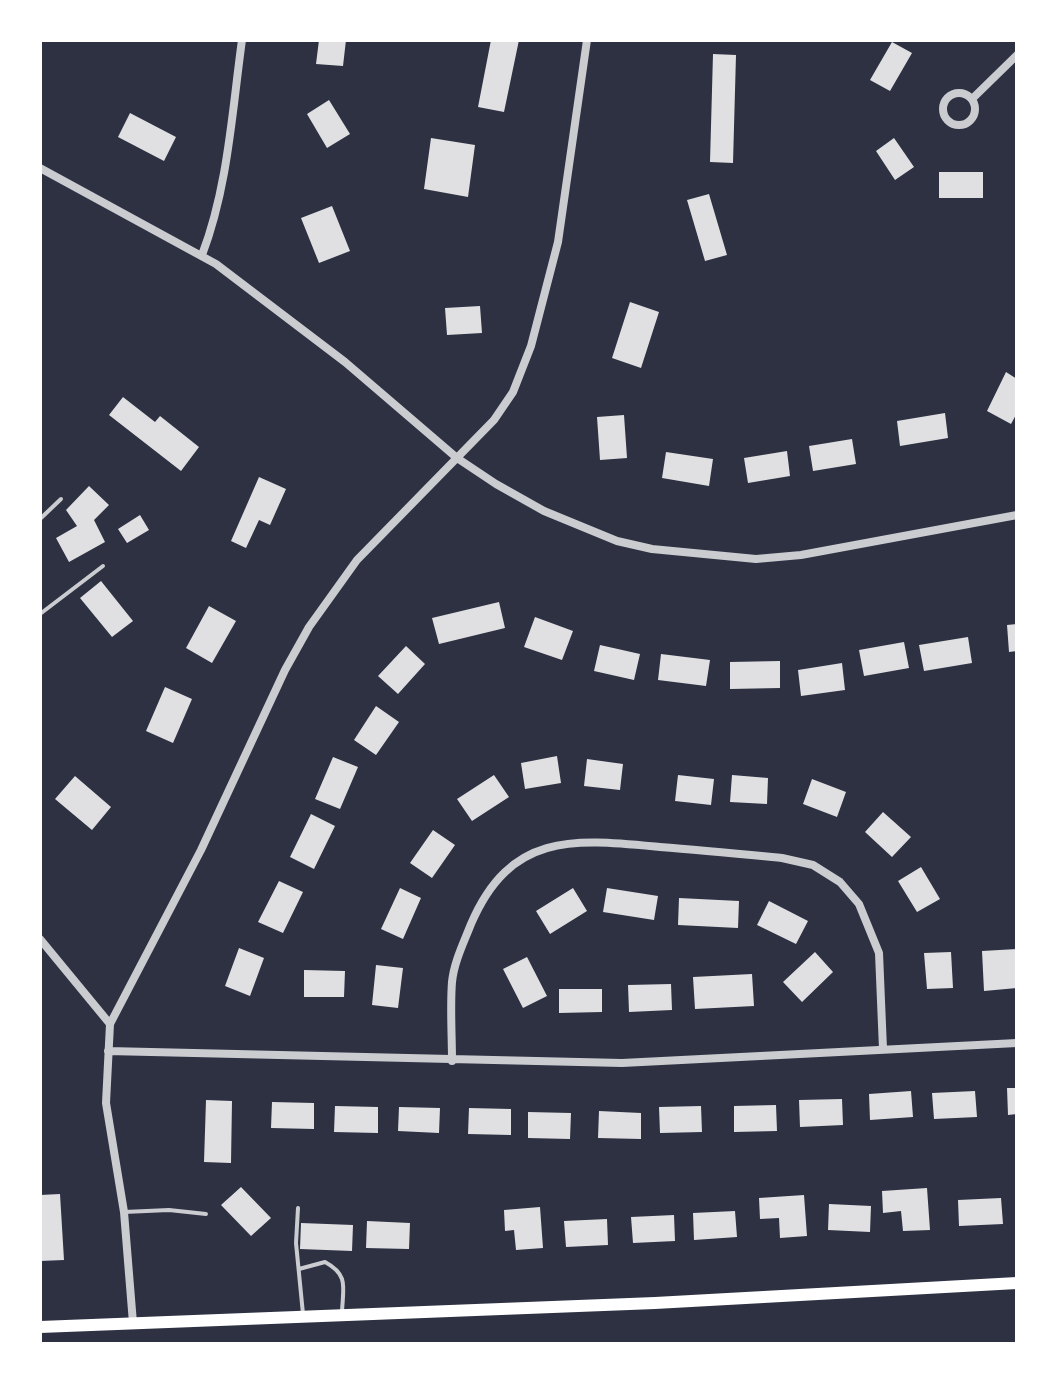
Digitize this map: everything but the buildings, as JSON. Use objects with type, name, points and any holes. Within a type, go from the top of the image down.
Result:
[{"type":"main road","points":[[40,1327],[655,1303],[1017,1283]]},
{"type":"street","points":[[202,255],[214,224],[242,40]]},
{"type":"street","points":[[133,1323],[124,1212],[106,1103],[110,1024],[201,850],[285,670],[309,627],[357,560],[494,420],[513,392],[526,362],[558,242],[587,40]]},
{"type":"street","points":[[972,99],[1017,55]]},
{"type":"street","points":[[957,93],[972,99],[975,112],[967,123],[948,121],[943,108],[948,97],[957,93]]},
{"type":"street","points":[[40,168],[202,255],[345,362],[457,458],[544,511],[617,541],[652,549],[756,559],[801,555],[1017,515]]},
{"type":"street","points":[[452,1061],[452,980],[461,948],[480,903],[508,870],[531,854],[556,845],[589,841],[782,858],[813,865],[840,882],[859,904],[879,953],[883,1049]]},
{"type":"street","points":[[40,939],[110,1024]]},
{"type":"street","points":[[108,1051],[622,1063],[1017,1043]]},
{"type":"lane","points":[[40,519],[61,499]]},
{"type":"lane","points":[[40,614],[103,566]]},
{"type":"lane","points":[[298,1208],[296,1243],[303,1316]]},
{"type":"lane","points":[[124,1212],[169,1210],[206,1214]]},
{"type":"lane","points":[[299,1269],[325,1262],[339,1270],[344,1281],[342,1315]]}]
